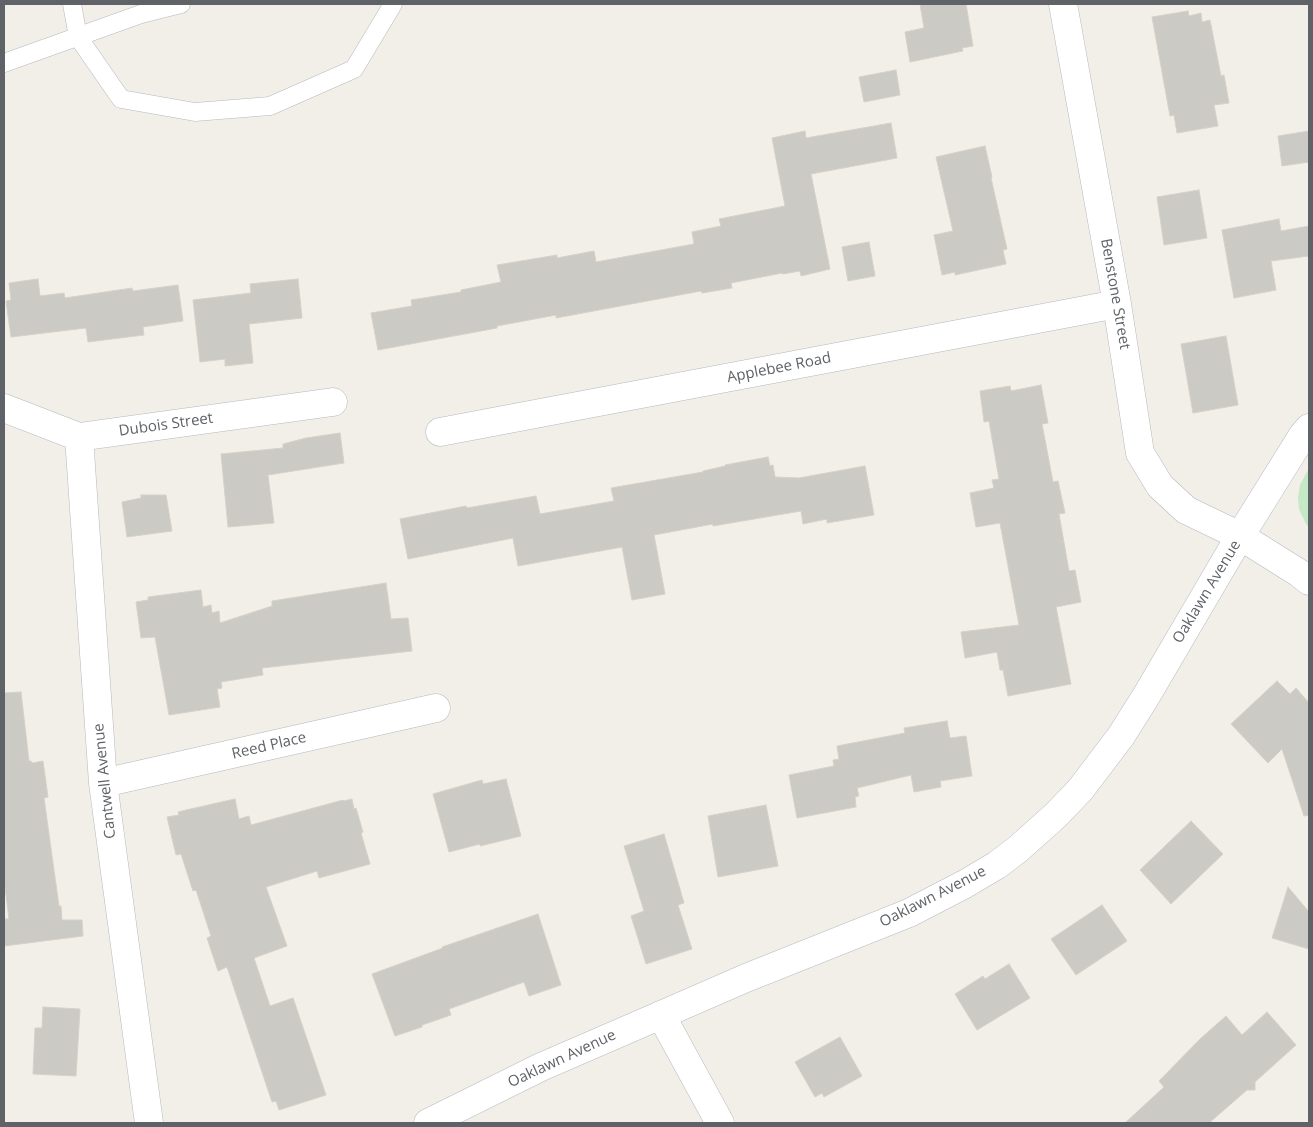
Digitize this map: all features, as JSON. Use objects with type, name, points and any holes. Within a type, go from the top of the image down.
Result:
[{"type":"street","name":"Benstone Street","points":[[1063,4],[1118,304],[1140,453],[1160,486],[1186,510],[1240,536],[1309,581]]},
{"type":"street","name":"Applebee Road","points":[[440,432],[1118,304]]},
{"type":"street","name":"Dubois Street","points":[[4,408],[78,437],[333,402]]},
{"type":"street","name":"Oaklawn Avenue","points":[[428,1123],[542,1067],[661,1015],[909,913],[997,865],[1024,844],[1080,790],[1121,736],[1240,536],[1309,428]]},
{"type":"street","name":"Cantwell Avenue","points":[[78,437],[103,783],[149,1123]]},
{"type":"street","name":"Reed Place","points":[[103,783],[436,708]]},
{"type":"street","points":[[661,1015],[720,1123]]},
{"type":"lane","points":[[72,4],[78,37],[120,99],[195,112],[270,106],[354,69],[393,4]]},
{"type":"lane","points":[[4,63],[141,14],[173,5]]},
{"type":"green space","points":[[1309,468],[1309,527],[1299,509],[1298,498],[1300,485]]},
{"type":"building","points":[[920,4],[966,4],[973,46],[962,48],[963,51],[910,62],[905,32],[924,28]]},
{"type":"building","points":[[1188,11],[1189,16],[1201,13],[1202,22],[1210,20],[1221,76],[1224,75],[1229,103],[1214,105],[1218,126],[1177,133],[1174,115],[1170,116],[1152,17]]},
{"type":"building","points":[[896,70],[900,95],[864,102],[859,77]]},
{"type":"building","points":[[891,123],[897,158],[811,174],[830,269],[801,276],[800,271],[782,273],[731,283],[732,288],[702,293],[701,291],[556,318],[556,315],[378,350],[371,313],[412,306],[411,300],[461,292],[461,290],[501,282],[497,265],[557,255],[557,258],[594,251],[596,262],[694,244],[692,232],[721,226],[719,219],[785,206],[772,138],[805,131],[806,138]]},
{"type":"building","points":[[1309,131],[1309,162],[1282,166],[1278,136]]},
{"type":"building","points":[[985,146],[1007,249],[1003,250],[1006,264],[955,275],[955,272],[942,275],[934,235],[953,231],[936,157]]},
{"type":"building","points":[[1199,190],[1207,238],[1164,245],[1157,197]]},
{"type":"building","points":[[1279,219],[1281,231],[1309,226],[1309,256],[1271,261],[1276,290],[1234,298],[1222,230]]},
{"type":"building","points":[[869,242],[875,276],[848,281],[842,247]]},
{"type":"building","points":[[38,279],[40,296],[64,293],[65,298],[132,288],[133,291],[178,285],[183,321],[143,327],[144,335],[88,342],[86,328],[11,337],[6,301],[11,300],[9,283]]},
{"type":"building","points":[[298,279],[302,318],[249,324],[253,363],[225,366],[225,359],[200,362],[193,300],[251,293],[250,284]]},
{"type":"building","points":[[1226,336],[1238,405],[1193,413],[1181,344]]},
{"type":"building","points":[[1041,385],[1048,423],[1042,424],[1053,482],[1058,481],[1065,513],[1059,514],[1069,571],[1075,570],[1081,602],[1056,607],[1071,684],[1008,696],[997,652],[965,658],[961,632],[1019,625],[1000,523],[976,527],[970,493],[994,488],[992,480],[999,479],[989,421],[984,422],[980,391],[1010,386],[1011,391]]},
{"type":"building","points":[[340,433],[344,463],[268,475],[274,523],[228,527],[221,454],[283,448],[283,444],[306,438]]},
{"type":"building","points":[[768,457],[770,466],[773,465],[775,477],[799,478],[865,466],[874,515],[827,523],[827,519],[803,524],[801,511],[654,535],[665,594],[632,600],[622,547],[518,566],[513,538],[408,559],[400,519],[466,506],[467,508],[536,496],[540,514],[614,501],[611,488],[703,472],[725,465]]},
{"type":"building","points":[[141,495],[166,495],[172,531],[127,537],[122,502],[141,498]]},
{"type":"building","points":[[386,583],[391,619],[408,618],[412,651],[262,668],[263,675],[221,682],[222,688],[217,689],[220,707],[169,715],[155,637],[141,638],[136,602],[148,600],[148,597],[201,590],[203,607],[211,605],[212,613],[219,611],[220,623],[272,606],[272,601]]},
{"type":"building","points":[[1277,681],[1290,694],[1296,688],[1309,703],[1309,815],[1304,816],[1282,749],[1268,763],[1231,724]]},
{"type":"building","points":[[21,692],[29,761],[32,763],[43,761],[48,797],[44,798],[62,920],[82,920],[83,936],[4,946],[4,919],[9,919],[4,879],[4,693]]},
{"type":"building","points":[[947,721],[950,738],[966,736],[972,776],[940,781],[941,787],[914,792],[911,775],[857,788],[859,796],[855,797],[856,807],[797,818],[789,775],[834,766],[833,760],[839,759],[837,746],[905,733],[904,728]]},
{"type":"building","points":[[506,779],[521,836],[449,852],[433,794],[482,780],[483,784]]},
{"type":"building","points":[[235,799],[239,819],[249,816],[251,825],[352,799],[363,832],[361,833],[370,864],[319,878],[317,871],[266,887],[287,946],[254,958],[270,1006],[293,998],[326,1095],[279,1110],[276,1101],[272,1102],[227,967],[218,971],[207,938],[211,936],[196,890],[193,891],[181,854],[176,855],[167,817],[179,815],[178,812]]},
{"type":"building","points":[[766,805],[778,866],[718,877],[708,816]]},
{"type":"building","points":[[1191,821],[1223,854],[1171,904],[1140,870]]},
{"type":"building","points":[[664,834],[684,903],[678,905],[692,949],[646,964],[631,916],[644,911],[624,846]]},
{"type":"building","points":[[1288,887],[1309,912],[1309,949],[1272,938]]},
{"type":"building","points":[[1102,905],[1127,941],[1076,975],[1051,939]]},
{"type":"building","points":[[538,914],[561,985],[529,996],[524,982],[449,1009],[451,1015],[395,1036],[372,974],[442,947]]},
{"type":"building","points":[[1009,964],[1030,998],[977,1030],[955,994],[983,976],[985,979]]},
{"type":"building","points":[[43,1007],[80,1009],[76,1076],[33,1074],[35,1028],[42,1028]]},
{"type":"building","points":[[1267,1012],[1296,1045],[1255,1082],[1255,1090],[1247,1090],[1209,1123],[1125,1123],[1164,1087],[1159,1081],[1200,1039],[1226,1016],[1242,1035]]},
{"type":"building","points":[[840,1037],[862,1076],[824,1097],[822,1093],[815,1097],[795,1062]]}]
